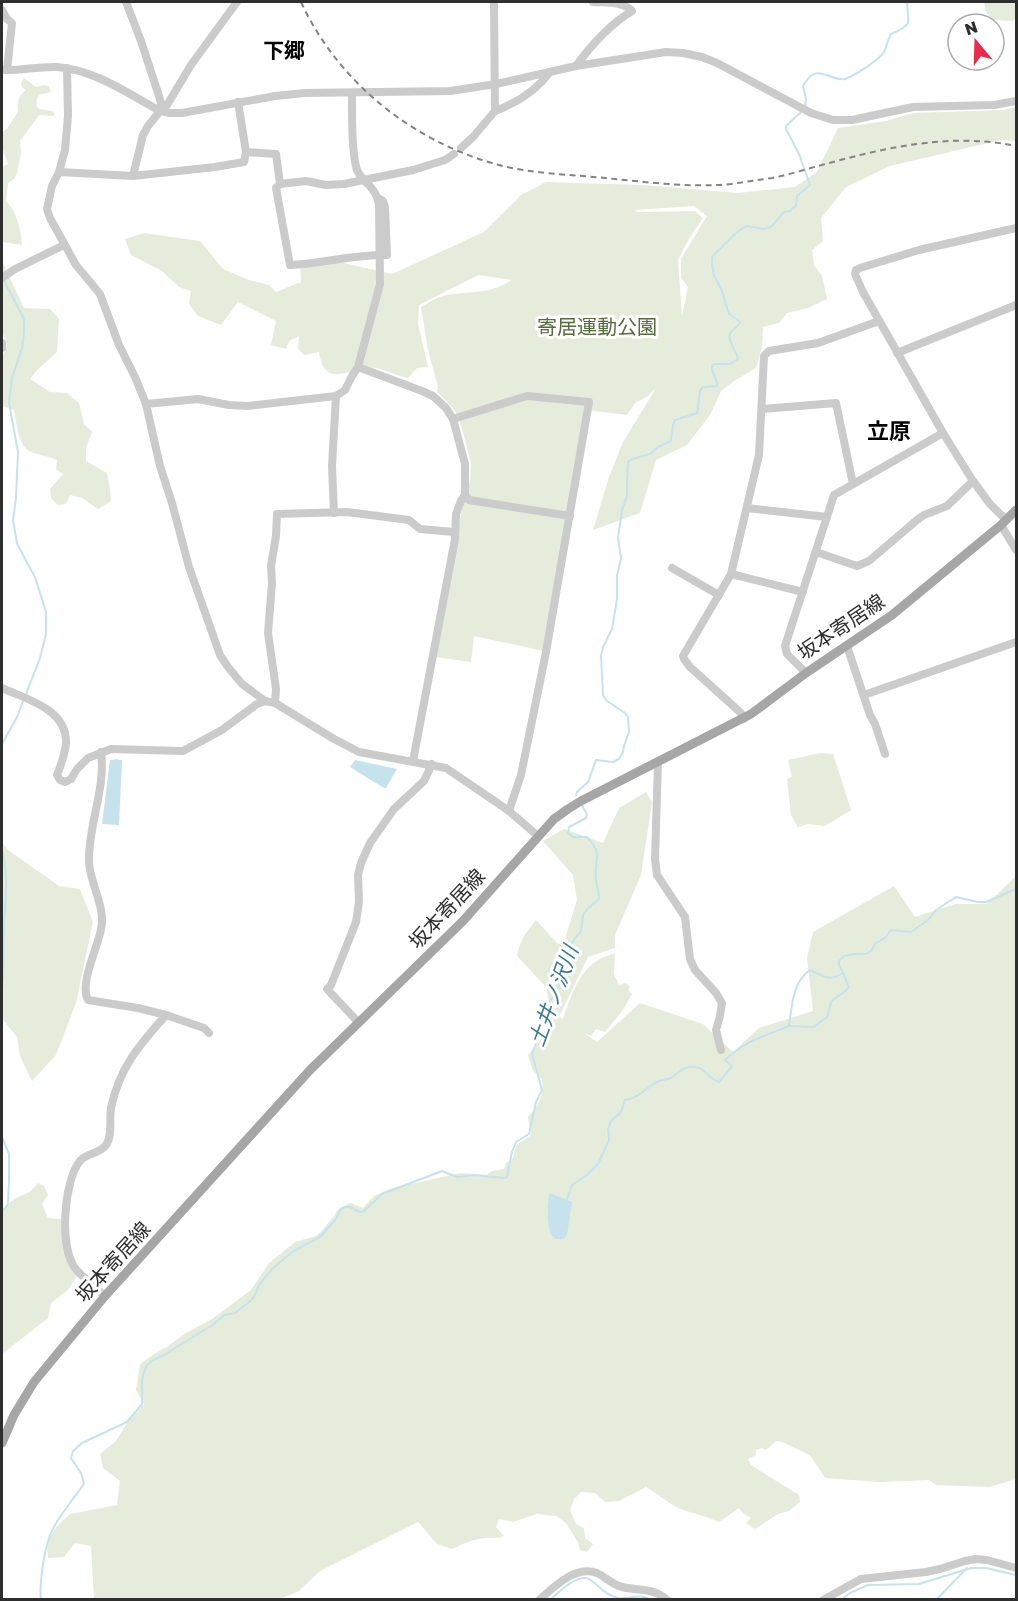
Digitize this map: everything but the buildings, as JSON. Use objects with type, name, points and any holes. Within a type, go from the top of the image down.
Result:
[{"type":"main road","name":"坂本寄居線","points":[[2,1443],[14,1415],[34,1382],[105,1296],[310,1070],[463,921],[554,819],[568,808],[744,719],[806,673],[892,615],[1017,510]]},
{"type":"street","points":[[126,2],[158,93],[161,103],[160,111]]},
{"type":"street","points":[[133,176],[143,135],[167,105],[191,65],[237,2]]},
{"type":"street","points":[[494,2],[495,111]]},
{"type":"street","points":[[576,66],[596,40],[632,11],[623,4],[593,2]]},
{"type":"street","points":[[2,10],[12,23],[4,70],[41,67],[67,68],[94,75],[160,111],[170,113],[305,93],[450,91],[496,84],[576,66],[666,52],[702,57],[811,113],[843,121],[913,107],[1002,105],[1017,101]]},
{"type":"street","points":[[67,68],[65,150],[59,172],[52,186],[47,209],[76,265],[100,294],[119,345],[146,404],[160,466],[189,567],[220,655],[242,684],[265,701],[275,704],[334,740],[359,752],[413,760],[446,768],[509,811],[538,836]]},
{"type":"street","points":[[378,202],[382,201],[385,207],[387,255],[290,265],[276,188],[280,184],[306,181],[327,185],[344,184],[445,160],[473,137],[495,111],[510,106],[525,96],[550,72]]},
{"type":"street","points":[[146,404],[198,399],[248,406],[336,396],[345,390],[358,368],[380,284],[378,202],[376,192],[358,173],[354,160],[352,93]]},
{"type":"street","points":[[59,172],[133,176],[244,162],[246,152],[238,102]]},
{"type":"street","points":[[246,152],[276,154],[280,184]]},
{"type":"street","points":[[1017,228],[919,250],[856,270],[855,274],[943,433],[972,481],[1004,523],[1017,550]]},
{"type":"street","points":[[2,278],[15,269],[64,245]]},
{"type":"street","points":[[897,353],[1017,305]]},
{"type":"street","points":[[744,719],[741,713],[690,667],[683,656],[731,574],[759,455],[764,356],[768,351],[818,343],[879,321]]},
{"type":"street","points":[[2,343],[2,348]]},
{"type":"street","points":[[358,368],[433,396],[446,408],[453,419],[465,464],[465,495],[456,514],[454,539],[413,760]]},
{"type":"street","points":[[334,513],[332,466],[336,396]]},
{"type":"street","points":[[453,419],[527,396],[589,402],[546,652],[521,775],[509,811]]},
{"type":"street","points":[[762,409],[836,403],[853,484]]},
{"type":"street","points":[[806,673],[787,654],[785,646],[834,495],[943,433]]},
{"type":"street","points":[[816,552],[857,566],[869,561],[924,515],[947,506],[972,481]]},
{"type":"street","points":[[465,495],[469,500],[570,516]]},
{"type":"street","points":[[747,508],[827,517]]},
{"type":"street","points":[[275,704],[276,689],[268,633],[271,566],[277,514],[347,512],[409,520],[420,529],[454,532]]},
{"type":"street","points":[[672,568],[719,595]]},
{"type":"street","points":[[731,574],[803,592]]},
{"type":"street","points":[[864,695],[1017,642]]},
{"type":"street","points":[[847,646],[885,754]]},
{"type":"street","points":[[2,688],[44,707],[58,720],[64,731],[66,742],[57,776],[64,782],[71,778],[88,758],[111,749],[183,751],[222,730],[257,704],[265,701]]},
{"type":"street","points":[[101,752],[101,774],[89,847],[89,861],[90,874],[102,917],[84,994],[88,1000],[166,1015],[204,1028],[208,1033]]},
{"type":"street","points":[[658,762],[655,859],[657,875],[685,917],[690,959],[695,970],[722,1003],[716,1030],[721,1050]]},
{"type":"street","points":[[358,1023],[327,989],[331,985],[356,922],[359,902],[358,875],[361,863],[370,843],[381,827],[394,809],[424,782],[432,764]]},
{"type":"street","points":[[105,1296],[74,1267],[67,1250],[65,1209],[67,1193],[78,1162],[106,1145],[110,1131],[111,1109],[129,1060],[166,1015]]},
{"type":"street","points":[[823,1599],[861,1579],[926,1572],[976,1559],[1017,1568]]},
{"type":"street","points":[[538,1599],[571,1575],[588,1571],[597,1573],[620,1587],[653,1591],[667,1599]]},
{"type":"green space","points":[[984,2],[1016,2],[1016,17],[1013,21],[1006,21],[1006,12],[986,12]]},
{"type":"green space","points":[[24,78],[36,87],[49,86],[51,92],[39,95],[36,104],[39,109],[52,111],[55,114],[53,116],[39,115],[20,141],[21,153],[17,173],[15,178],[8,183],[6,201],[18,222],[22,245],[2,242],[2,167],[8,164],[2,147],[2,132],[7,129],[18,112],[19,100],[26,90],[21,83]]},
{"type":"green space","name":"寄居運動公園","points":[[1016,107],[1016,141],[1001,140],[890,166],[846,187],[821,218],[823,241],[812,250],[814,265],[822,276],[827,299],[808,308],[787,313],[779,323],[763,327],[762,347],[756,368],[721,391],[710,415],[687,445],[656,460],[640,513],[593,530],[609,477],[623,442],[656,388],[648,396],[635,403],[627,415],[587,410],[544,651],[474,636],[471,662],[435,657],[461,514],[470,481],[471,463],[455,411],[437,391],[421,307],[443,296],[486,291],[512,280],[478,275],[419,305],[418,324],[428,367],[417,368],[408,378],[376,368],[334,374],[327,371],[322,364],[319,352],[304,355],[298,348],[299,336],[289,341],[286,349],[271,345],[276,321],[238,302],[221,325],[198,316],[189,304],[191,291],[179,287],[162,271],[131,255],[125,239],[144,233],[200,241],[223,269],[249,280],[269,285],[276,292],[301,282],[300,267],[322,258],[392,274],[484,232],[521,195],[546,182],[643,185],[738,193],[795,187],[817,172],[838,128],[886,121],[913,113],[1003,110]],"holes":[[[694,206],[707,216],[681,259],[681,278],[688,287],[682,316],[678,260],[703,218],[695,211],[638,212],[635,210]]]},
{"type":"green space","points":[[2,261],[24,308],[50,309],[59,319],[57,352],[30,379],[50,392],[67,393],[79,403],[84,424],[92,432],[86,448],[86,461],[107,473],[110,489],[111,501],[98,509],[82,498],[70,495],[66,504],[58,505],[51,498],[50,489],[63,474],[56,469],[57,460],[29,451],[22,443],[14,410],[2,406],[2,358],[7,345],[2,331]]},
{"type":"green space","points":[[820,753],[833,754],[851,810],[825,826],[808,824],[798,827],[791,815],[787,779],[792,777],[788,760]]},
{"type":"green space","points":[[646,792],[652,802],[641,875],[615,935],[615,948],[588,957],[559,1017],[563,1019],[580,979],[590,966],[615,953],[614,974],[619,985],[625,983],[630,986],[628,990],[632,994],[623,1010],[605,1032],[596,1029],[591,1036],[584,1033],[597,1042],[640,1003],[703,1024],[733,1052],[759,1028],[813,1011],[807,958],[813,932],[894,886],[915,917],[955,904],[987,904],[1016,876],[1016,1479],[990,1487],[936,1485],[929,1480],[879,1482],[825,1478],[810,1455],[776,1441],[766,1450],[762,1448],[756,1450],[756,1455],[748,1459],[751,1465],[799,1495],[800,1502],[789,1511],[778,1514],[755,1529],[746,1523],[751,1518],[739,1508],[719,1522],[678,1508],[646,1487],[619,1501],[605,1502],[595,1493],[581,1492],[574,1499],[570,1510],[576,1524],[584,1528],[585,1538],[593,1544],[587,1552],[580,1550],[578,1542],[566,1523],[556,1516],[537,1514],[513,1522],[499,1519],[496,1527],[504,1536],[477,1539],[452,1549],[437,1544],[418,1522],[320,1571],[299,1591],[280,1599],[94,1599],[91,1546],[75,1543],[64,1557],[48,1558],[47,1542],[55,1528],[70,1514],[117,1505],[120,1481],[103,1468],[100,1454],[116,1441],[127,1423],[144,1404],[136,1390],[140,1364],[186,1333],[212,1319],[251,1290],[269,1263],[295,1242],[316,1236],[338,1209],[350,1203],[363,1208],[374,1196],[389,1189],[460,1173],[486,1175],[492,1171],[504,1169],[506,1163],[513,1158],[516,1145],[531,1135],[528,1117],[540,1100],[542,1079],[533,1071],[528,1055],[543,1037],[549,1025],[551,1013],[546,987],[517,956],[524,936],[536,920],[557,943],[563,945],[577,900],[573,875],[543,841],[564,829],[603,843],[619,808]]},
{"type":"green space","points":[[2,842],[8,850],[59,886],[80,889],[93,922],[76,1003],[56,1055],[32,1081],[20,1056],[17,1037],[2,1020]]},
{"type":"green space","points":[[38,1183],[44,1186],[48,1195],[42,1204],[48,1218],[61,1219],[64,1248],[77,1275],[69,1289],[51,1303],[48,1318],[2,1354],[2,1210]]},
{"type":"water","points":[[110,760],[122,760],[119,825],[102,824]]},
{"type":"water","points":[[355,760],[397,769],[384,788],[350,767]]},
{"type":"water","points":[[550,1193],[572,1202],[567,1235],[564,1239],[557,1239],[551,1235],[548,1223]]},
{"type":"waterway","name":"土井ノ沢川","points":[[805,106],[803,86],[813,74],[845,79],[866,67],[884,52],[891,34],[903,28],[908,22],[907,2]]},
{"type":"waterway","name":"土井ノ沢川","points":[[576,795],[588,782],[596,760],[613,762],[619,759],[629,732],[628,717],[607,701],[603,695],[601,656],[612,629],[617,599],[617,576],[621,558],[618,538],[622,510],[627,496],[628,462],[650,454],[671,441],[675,420],[697,413],[700,391],[703,387],[717,386],[712,366],[730,364],[738,359],[729,337],[741,322],[729,314],[714,275],[712,257],[746,226],[764,229],[771,227],[784,212],[796,206],[797,196],[810,185],[799,154],[786,129],[786,126],[802,111]]},
{"type":"waterway","points":[[2,744],[17,717],[40,658],[46,634],[46,612],[35,577],[17,543],[13,520],[18,452],[9,403],[12,378],[22,348],[24,319],[3,279]]},
{"type":"waterway","name":"土井ノ沢川","points":[[41,1600],[42,1569],[50,1534],[84,1483],[81,1473],[71,1458],[73,1451],[82,1443],[127,1422],[142,1404],[142,1381],[147,1365],[214,1324],[224,1315],[235,1313],[249,1302],[273,1268],[292,1252],[320,1237],[336,1219],[341,1209],[350,1207],[360,1212],[364,1211],[382,1194],[442,1171],[457,1177],[474,1175],[507,1177],[516,1142],[529,1134],[536,1102],[542,1090],[532,1054],[573,941],[581,931],[583,915],[599,899],[595,848],[587,837],[573,837],[568,833],[569,827],[586,818],[587,815],[582,805]]},
{"type":"waterway","points":[[2,849],[6,888],[2,988]]},
{"type":"waterway","points":[[567,1199],[572,1185],[598,1164],[609,1140],[608,1129],[611,1121],[621,1112],[625,1100],[635,1097],[657,1082],[671,1078],[688,1067],[699,1068],[719,1082],[732,1066],[725,1060],[732,1053],[755,1040],[789,1026],[796,988],[810,970],[826,977],[838,976],[843,973],[839,961],[844,956],[866,954],[891,930],[911,932],[928,920],[936,910],[956,897],[986,902],[1016,889]]},
{"type":"waterway","points":[[789,1026],[814,1027],[827,1017],[832,1001],[849,987],[843,973]]},
{"type":"waterway","points":[[2,1137],[9,1154],[8,1204],[2,1212]]},
{"type":"waterway","points":[[936,1600],[967,1568]]},
{"type":"waterway","points":[[841,1600],[868,1585],[919,1584],[971,1568],[986,1568],[1016,1575]]},
{"type":"waterway","points":[[550,1600],[571,1582],[581,1578],[591,1580],[615,1597],[638,1596],[650,1600]]},
{"type":"railway","points":[[301,2],[334,57],[379,103],[432,139],[461,152],[506,167],[652,183],[715,185],[787,175],[855,156],[924,143],[970,141],[1016,146]]},
{"type":"district","name":"下郷","points":[[284,51]]},
{"type":"district","name":"立原","points":[[889,431]]}]
